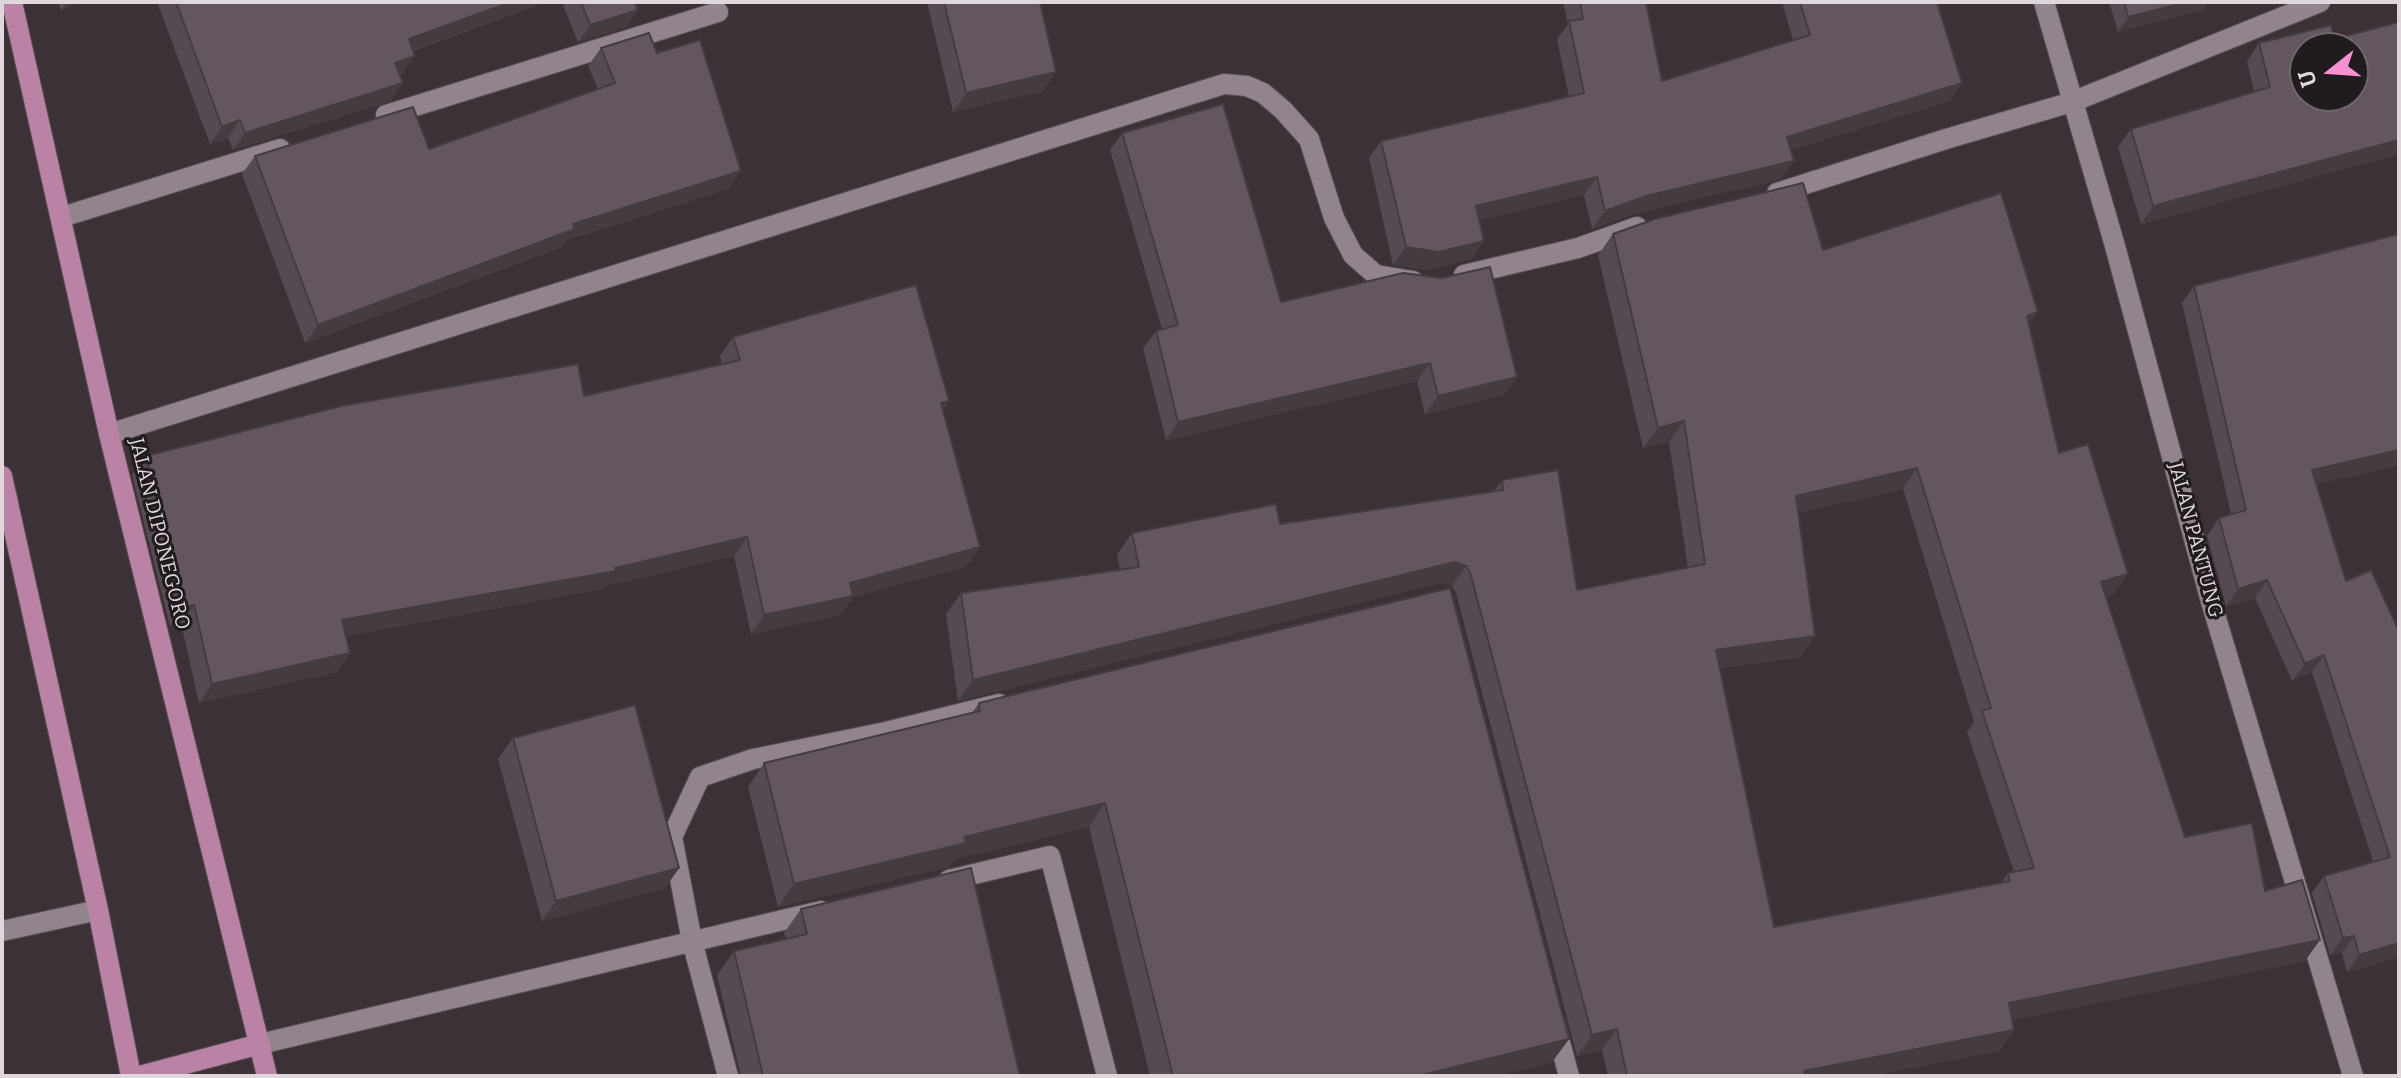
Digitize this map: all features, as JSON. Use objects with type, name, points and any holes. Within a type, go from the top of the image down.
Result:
[{"type":"main road","name":"JALAN DIPONEGORO","points":[[12,2],[109,434],[267,1076]]},
{"type":"main road","points":[[2,476],[98,910],[131,1076]]},
{"type":"main road","points":[[140,1076],[260,1044]]},
{"type":"street","name":"JALAN PANTUNG","points":[[2044,2],[2115,246],[2210,598],[2353,1076]]},
{"type":"street","points":[[1755,198],[2072,102],[2320,2]]},
{"type":"street","points":[[367,121],[718,12]]},
{"type":"street","points":[[109,434],[1224,84],[1247,86],[1263,93],[1309,139],[1334,218],[1353,255],[1376,275],[1435,282],[1578,248],[1652,223]]},
{"type":"street","points":[[62,217],[306,140]]},
{"type":"street","points":[[728,1076],[692,941],[672,837],[700,777],[753,759],[886,732],[1025,698]]},
{"type":"street","points":[[931,884],[1050,856],[1107,1076]]},
{"type":"street","points":[[260,1044],[841,906]]},
{"type":"street","points":[[2,931],[98,910]]},
{"type":"street","points":[[1549,1001],[1569,1076]]},
{"type":"building","points":[[176,2],[511,2],[409,39],[415,56],[395,63],[403,83],[245,133],[240,120],[222,127]]},
{"type":"building","points":[[581,2],[634,2],[638,10],[590,25]]},
{"type":"building","points":[[944,2],[1040,2],[1056,72],[966,93]]},
{"type":"building","points":[[1580,2],[1646,2],[1662,81],[1810,35],[1800,2],[1937,2],[1962,83],[1787,137],[1794,161],[1646,196],[1605,211],[1597,177],[1476,206],[1484,241],[1439,252],[1406,247],[1381,141],[1584,93],[1569,21],[1583,19]]},
{"type":"building","points":[[2124,2],[2187,2],[2128,17]]},
{"type":"building","points":[[2399,22],[2399,140],[2153,206],[2131,129],[2270,87],[2259,43],[2289,36],[2289,112],[2369,112],[2369,32],[2361,32]]},
{"type":"building","points":[[2331,25],[2332,32],[2303,32]]},
{"type":"building","points":[[649,33],[657,53],[700,40],[741,171],[573,224],[575,229],[318,325],[255,156],[413,107],[429,149],[615,83],[601,48]]},
{"type":"building","points":[[1223,104],[1281,302],[1403,273],[1442,278],[1490,267],[1517,377],[1438,396],[1430,363],[1178,422],[1156,331],[1178,325],[1122,133]]},
{"type":"building","points":[[1803,183],[1823,250],[2001,193],[2038,312],[2027,316],[2059,453],[2088,444],[2128,574],[2101,582],[2185,837],[2252,823],[2265,891],[2302,880],[2320,940],[2009,1003],[2014,1030],[1804,1071],[1805,1076],[1627,1076],[1617,1029],[1592,1035],[1466,566],[1455,562],[973,680],[961,593],[1139,567],[1132,533],[1276,504],[1280,524],[1503,490],[1502,480],[1558,470],[1577,590],[1705,564],[1684,421],[1658,428],[1613,234],[1655,219]],"holes":[[[1917,468],[1991,708],[1982,711],[2034,868],[2008,873],[2010,881],[1774,927],[1716,650],[1815,636],[1796,496]]]},
{"type":"building","points":[[2399,234],[2399,450],[2312,470],[2346,581],[2371,570],[2399,631],[2399,943],[2359,955],[2354,936],[2343,938],[2324,876],[2390,857],[2324,655],[2305,664],[2267,580],[2238,589],[2219,518],[2246,510],[2194,286]]},
{"type":"building","points":[[916,285],[949,401],[941,403],[980,547],[850,583],[853,596],[764,615],[747,537],[615,568],[616,571],[342,620],[350,653],[212,684],[194,605],[183,608],[146,456],[341,406],[578,364],[584,396],[740,360],[733,337]]},
{"type":"building","points":[[1450,588],[1569,1039],[1422,1076],[1173,1076],[1105,803],[964,837],[966,843],[794,884],[764,763],[980,711],[979,703]]},
{"type":"building","points":[[635,705],[679,868],[556,901],[513,738]]},
{"type":"building","points":[[971,868],[1020,1076],[763,1076],[734,951],[807,934],[801,909]]}]
